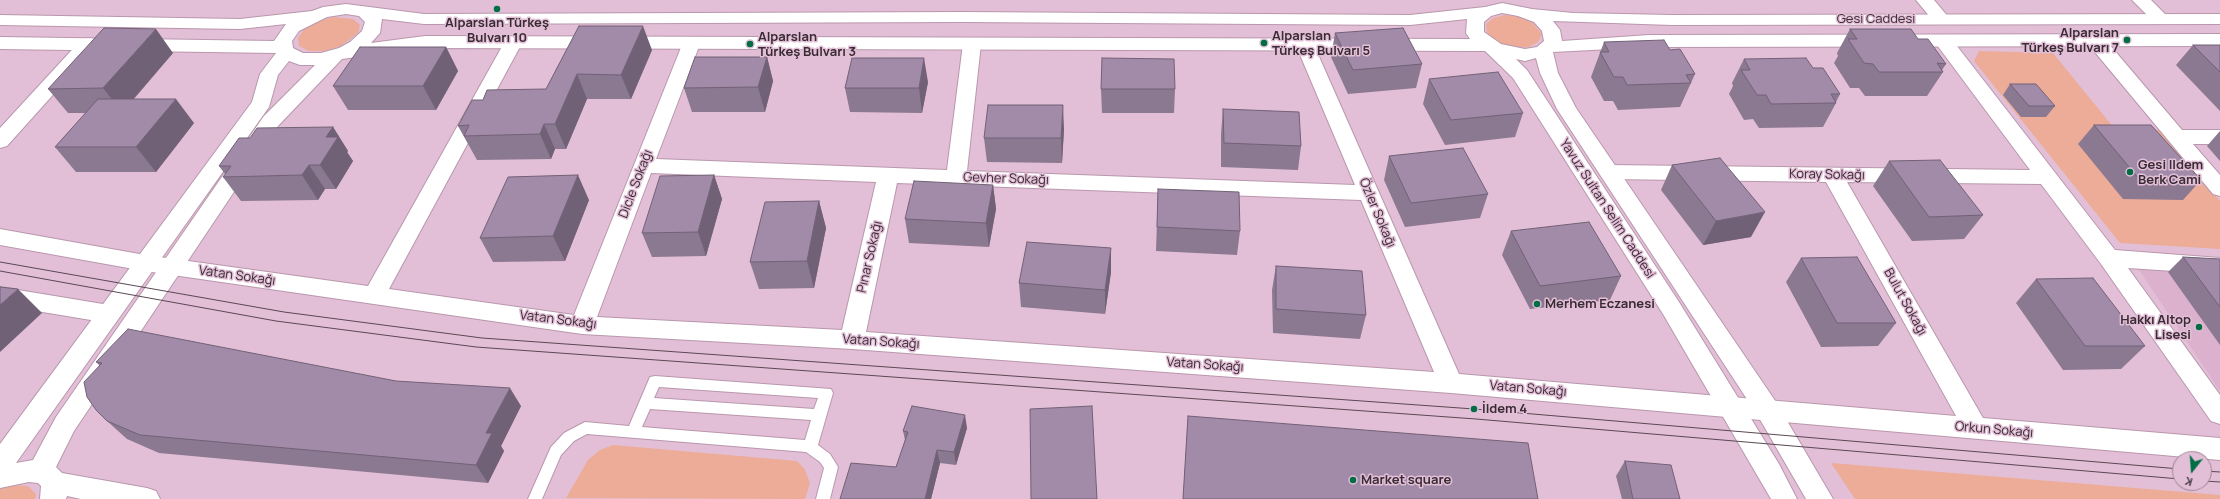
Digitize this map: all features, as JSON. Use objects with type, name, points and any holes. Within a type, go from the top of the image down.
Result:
[{"type":"street","points":[[1925,0],[1941,19]]},
{"type":"street","points":[[2142,0],[2161,19]]},
{"type":"street","points":[[49,485],[65,424],[271,121],[340,54],[365,40],[371,33],[374,21],[361,7]]},
{"type":"street","name":"Gesi Caddesi","points":[[0,20],[240,24],[323,10],[361,7],[424,19],[963,17],[1410,20],[1494,7],[1532,14],[1573,18],[1672,20],[2220,19]]},
{"type":"street","name":"Yavuz Sultan Selim Caddesi","points":[[1494,7],[1479,16],[1474,27],[1480,39],[1520,74],[1671,308],[1731,406],[1770,472],[1784,499]]},
{"type":"street","points":[[0,464],[262,103],[269,74],[284,50],[283,40],[293,28],[323,10]]},
{"type":"street","name":"Yavuz Sultan Selim Caddesi","points":[[1532,14],[1547,24],[1551,30],[1553,42],[1546,49],[1549,74],[1560,97],[1767,409],[1820,499]]},
{"type":"street","points":[[1943,40],[2046,177],[2110,258],[2220,414]]},
{"type":"street","points":[[2096,40],[2220,189]]},
{"type":"street","name":"Gesi Caddesi","points":[[284,50],[300,59],[310,60],[340,54],[425,42],[691,44],[1304,43],[1490,47],[1515,55],[1535,54],[1546,49],[1648,41],[2220,40]]},
{"type":"street","points":[[0,43],[284,50]]},
{"type":"street","points":[[374,295],[513,43]]},
{"type":"street","name":"Özler Sokağı","points":[[1304,43],[1450,383]]},
{"type":"street","points":[[0,141],[88,44]]},
{"type":"street","name":"Dicle Sokağı","points":[[582,325],[691,44]]},
{"type":"street","points":[[956,177],[972,44]]},
{"type":"street","points":[[2177,137],[2220,137]]},
{"type":"street","name":"Gevher Sokağı","points":[[643,166],[1369,193]]},
{"type":"street","name":"Koray Sokağı","points":[[1609,172],[1833,176],[2046,177]]},
{"type":"street","name":"Pınar Sokağı","points":[[852,340],[888,175]]},
{"type":"street","name":"Bulut Sokağı","points":[[1833,176],[1976,428]]},
{"type":"street","name":"Vatan Sokağı","points":[[0,237],[145,263],[582,325],[852,340],[1450,383],[1767,409]]},
{"type":"street","points":[[2110,258],[2220,266]]},
{"type":"street","points":[[0,296],[109,314]]},
{"type":"street","name":"Orkun Sokağı","points":[[1767,409],[2220,449]]},
{"type":"street","points":[[0,477],[29,471],[49,485],[147,499]]},
{"type":"lane","points":[[633,432],[655,381],[826,393],[810,447]]},
{"type":"lane","points":[[646,403],[819,415]]},
{"type":"lane","points":[[535,499],[556,451],[569,437],[585,428],[798,444],[810,447],[825,458],[831,467],[823,499]]},
{"type":"shaded area","points":[[1505,15],[1520,17],[1532,22],[1542,34],[1538,42],[1529,47],[1515,48],[1500,44],[1490,37],[1487,32],[1486,24],[1493,18]]},
{"type":"shaded area","points":[[333,17],[353,19],[360,25],[358,33],[341,46],[324,51],[309,51],[299,46],[298,38],[304,29],[317,22]]},
{"type":"shaded area","points":[[1979,51],[2053,53],[2114,128],[2160,130],[2220,201],[2220,249],[2120,243],[1974,61]]},
{"type":"shaded area","name":"Hakkı Altop Lisesi","points":[[2131,258],[2220,264],[2220,391]]},
{"type":"shaded area","points":[[613,445],[797,461],[804,468],[810,483],[805,499],[566,498],[588,460],[600,450]]},
{"type":"shaded area","points":[[1831,463],[2220,495],[2220,499],[1855,499]]},
{"type":"shaded area","points":[[12,485],[28,486],[36,494],[35,499],[0,499],[0,489]]},
{"type":"building","points":[[579,26],[643,26],[621,75],[577,74],[555,124],[544,124],[540,134],[464,136],[469,125],[458,126],[472,100],[483,100],[487,90],[546,89]]},
{"type":"building","points":[[104,28],[156,29],[103,88],[48,89]]},
{"type":"building","points":[[1403,28],[1422,64],[1353,70],[1335,33]]},
{"type":"building","points":[[1850,29],[1911,29],[1918,39],[1928,39],[1946,64],[1937,63],[1943,72],[1879,72],[1873,64],[1864,63],[1848,39],[1857,39]]},
{"type":"building","points":[[1664,40],[1670,50],[1680,49],[1695,74],[1686,75],[1691,83],[1627,85],[1623,77],[1614,77],[1600,52],[1609,52],[1604,42]]},
{"type":"building","points":[[2193,45],[2220,45],[2220,72]]},
{"type":"building","points":[[360,47],[446,47],[423,86],[333,86]]},
{"type":"building","points":[[695,57],[767,57],[758,87],[684,88]]},
{"type":"building","points":[[852,58],[924,58],[919,88],[845,88]]},
{"type":"building","points":[[1102,58],[1174,59],[1175,89],[1101,89]]},
{"type":"building","points":[[1806,58],[1813,68],[1823,68],[1840,94],[1831,94],[1836,103],[1771,104],[1766,95],[1757,95],[1741,70],[1750,70],[1744,59]]},
{"type":"building","points":[[1498,72],[1523,113],[1451,120],[1429,79]]},
{"type":"building","points":[[2010,84],[2036,84],[2055,106],[2029,106]]},
{"type":"building","points":[[98,99],[176,99],[136,147],[55,147]]},
{"type":"building","points":[[988,105],[1063,105],[1061,138],[984,138]]},
{"type":"building","points":[[1223,109],[1299,112],[1301,146],[1224,143]]},
{"type":"building","points":[[2094,125],[2151,125],[2201,180],[2140,180]]},
{"type":"building","points":[[333,127],[326,137],[338,137],[320,165],[309,165],[302,175],[223,177],[231,166],[219,166],[239,138],[250,138],[257,128]]},
{"type":"building","points":[[1463,148],[1488,194],[1411,203],[1389,156]]},
{"type":"building","points":[[1720,158],[1765,212],[1716,221],[1672,165]]},
{"type":"building","points":[[1940,160],[1983,215],[1929,217],[1889,161]]},
{"type":"building","points":[[578,175],[553,236],[480,238],[508,177]]},
{"type":"building","points":[[714,175],[698,232],[642,233],[660,176]]},
{"type":"building","points":[[914,181],[993,185],[986,223],[905,219]]},
{"type":"building","points":[[1158,189],[1239,192],[1240,231],[1157,227]]},
{"type":"building","points":[[819,201],[807,261],[750,262],[765,202]]},
{"type":"building","points":[[1589,222],[1621,276],[1540,286],[1511,231]]},
{"type":"building","points":[[1027,242],[1111,248],[1105,290],[1019,283]]},
{"type":"building","points":[[1857,257],[1896,323],[1837,323],[1801,258]]},
{"type":"building","points":[[2183,257],[2220,259],[2220,307]]},
{"type":"building","points":[[1276,266],[1362,271],[1366,315],[1276,309]]},
{"type":"building","points":[[2093,278],[2145,346],[2085,346],[2036,279]]},
{"type":"building","points":[[0,287],[18,289],[0,305]]},
{"type":"building","points":[[128,329],[396,381],[510,388],[486,433],[492,433],[476,465],[140,435],[107,421],[96,410],[87,397],[84,382],[102,363],[96,362]]},
{"type":"building","points":[[912,406],[965,415],[954,452],[937,450],[925,499],[840,499],[851,463],[896,467],[908,432],[903,431]]},
{"type":"building","points":[[1092,406],[1097,499],[1031,499],[1030,409]]},
{"type":"building","name":"Market square","points":[[1188,416],[1528,443],[1538,499],[1183,499]]},
{"type":"building","points":[[1625,461],[1671,465],[1680,499],[1633,499]]},
{"type":"tram line","points":[[0,262],[284,312],[482,338],[1474,409],[2172,468]]},
{"type":"tram line","points":[[0,271],[276,321],[476,347],[1476,419],[2172,478]]},
{"type":"tram line","points":[[2212,472],[2220,472]]},
{"type":"tram line","points":[[2212,482],[2220,482]]},
{"type":"place","name":"Alparslan Türkeş Bulvarı 10","points":[[497,9]]},
{"type":"place","name":"Alparslan Türkeş Bulvarı 7","points":[[2127,40]]},
{"type":"place","name":"Alparslan Türkeş Bulvarı 5","points":[[1264,43]]},
{"type":"place","name":"Alparslan Türkeş Bulvarı 3","points":[[750,44]]},
{"type":"place","name":"Gesi Ildem Berk Cami","points":[[2130,172]]},
{"type":"place","name":"Merhem Eczanesi","points":[[1537,304]]},
{"type":"place","name":"Hakkı Altop Lisesi","points":[[2199,327]]},
{"type":"place","name":"İldem 4","points":[[1474,409]]},
{"type":"place","name":"Market square","points":[[1353,480]]}]
